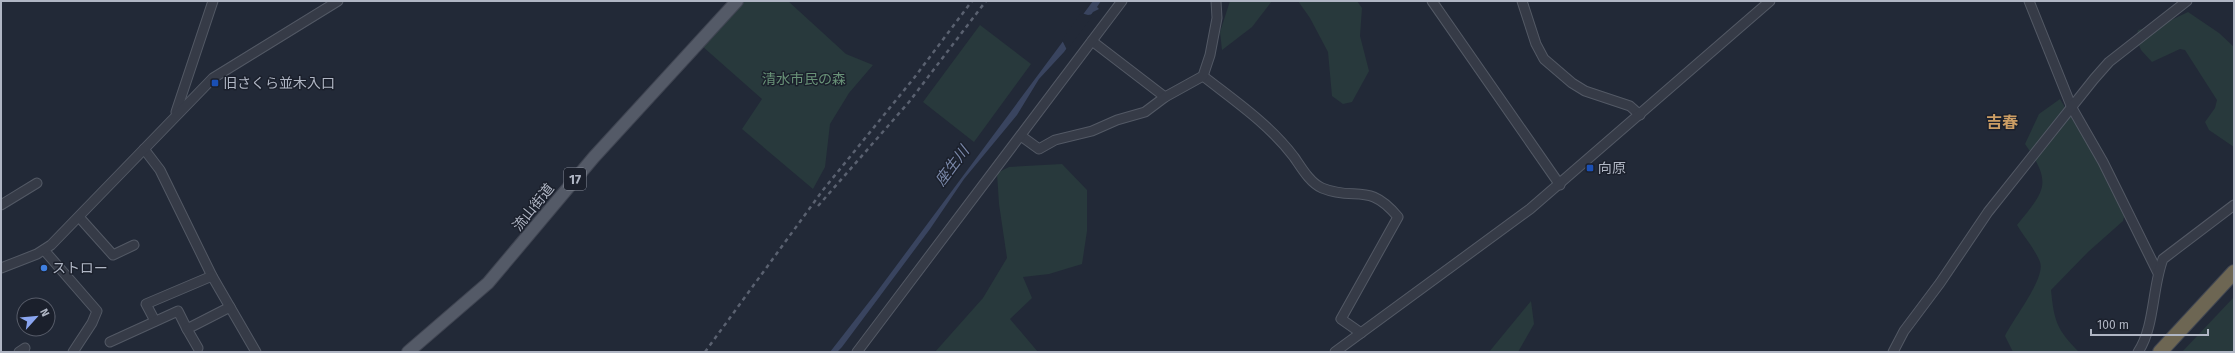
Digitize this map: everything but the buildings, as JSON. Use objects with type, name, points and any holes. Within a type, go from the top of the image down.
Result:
[{"type":"highway","points":[[2160,352],[2234,272]]},
{"type":"highway","points":[[2173,352],[2234,286]]},
{"type":"main road","name":"流山街道","points":[[408,352],[461,307],[502,268],[594,157],[737,1]]},
{"type":"street","points":[[175,116],[213,1]]},
{"type":"street","points":[[1,268],[44,250],[79,217],[213,78],[338,1]]},
{"type":"street","points":[[857,352],[1122,1]]},
{"type":"street","points":[[1020,136],[1039,150],[1055,140],[1092,131],[1117,120],[1145,112],[1165,98],[1203,76],[1210,55],[1217,18],[1216,1]]},
{"type":"street","points":[[1432,1],[1560,185]]},
{"type":"street","points":[[1522,1],[1536,44],[1544,59],[1572,83],[1585,91],[1630,106],[1640,115]]},
{"type":"street","points":[[1335,352],[1495,236],[1560,185],[1770,1]]},
{"type":"street","points":[[2029,1],[2072,108],[2103,162],[2158,273]]},
{"type":"street","points":[[1893,352],[1904,331],[1940,283],[1988,212],[2109,62],[2187,1]]},
{"type":"street","points":[[1092,41],[1165,98]]},
{"type":"street","points":[[1203,76],[1257,118],[1283,143],[1307,175],[1321,188],[1339,193],[1372,195],[1389,206],[1398,217],[1341,319],[1361,333]]},
{"type":"street","points":[[144,149],[160,170],[212,276],[256,352]]},
{"type":"street","points":[[1,205],[37,183]]},
{"type":"street","points":[[2138,352],[2146,333],[2158,273],[2167,254],[2234,205]]},
{"type":"street","points":[[79,217],[113,255],[134,245]]},
{"type":"street","points":[[44,250],[97,311],[92,323],[73,352]]},
{"type":"street","points":[[155,322],[146,304],[212,276]]},
{"type":"street","points":[[187,329],[230,307]]},
{"type":"street","points":[[110,342],[178,311],[198,348]]},
{"type":"green space","name":"清水市民の森","points":[[744,1],[788,1],[846,54],[873,65],[849,93],[830,124],[825,167],[813,189],[742,129],[762,99],[702,46]]},
{"type":"green space","points":[[1230,1],[1272,1],[1252,27],[1222,50],[1220,32]]},
{"type":"green space","points":[[1298,1],[1357,1],[1362,8],[1360,36],[1369,71],[1352,102],[1343,104],[1332,96],[1328,52],[1310,18]]},
{"type":"green space","points":[[2188,12],[2219,33],[2234,47],[2234,147],[2209,130],[2205,122],[2215,108],[2217,100],[2185,50],[2180,49],[2152,62],[2141,50],[2136,38],[2138,30],[2165,23]]},
{"type":"green space","points":[[980,25],[1031,64],[974,142],[923,102]]},
{"type":"green space","points":[[2060,99],[2103,170],[2125,213],[2123,221],[2088,252],[2051,290],[2055,317],[2061,331],[2079,352],[2013,352],[2005,336],[2034,288],[2041,269],[2038,257],[2017,225],[2034,203],[2042,186],[2040,169],[2025,144],[2039,114]]},
{"type":"green space","points":[[1062,164],[1087,190],[1087,231],[1082,264],[1049,274],[1023,277],[1032,298],[1010,319],[1038,352],[935,352],[983,298],[1007,258],[999,204],[997,173],[1009,167]]},
{"type":"green space","points":[[2234,297],[2234,352],[2182,352]]},
{"type":"green space","points":[[1531,301],[1534,324],[1518,352],[1489,352]]},
{"type":"water","points":[[1093,1],[1101,1],[1097,7],[1099,9],[1093,12],[1064,52],[1039,79],[1017,115],[964,179],[930,229],[842,347],[837,352],[830,352],[876,293]]},
{"type":"pier","points":[[1081,13],[1088,15],[1094,14],[1067,50],[1062,40]]},
{"type":"railway","points":[[705,352],[823,190],[914,78],[972,1]]},
{"type":"railway","points":[[818,206],[909,102],[986,1]]},
{"type":"place","name":"旧さくら並木入口","points":[[215,83]]},
{"type":"place","name":"向原","points":[[1590,168]]},
{"type":"place","name":"ストロー","points":[[44,268]]},
{"type":"district","name":"吉春","points":[[2002,122]]},
{"type":"water label","name":"座生川","points":[[952,166]]}]
